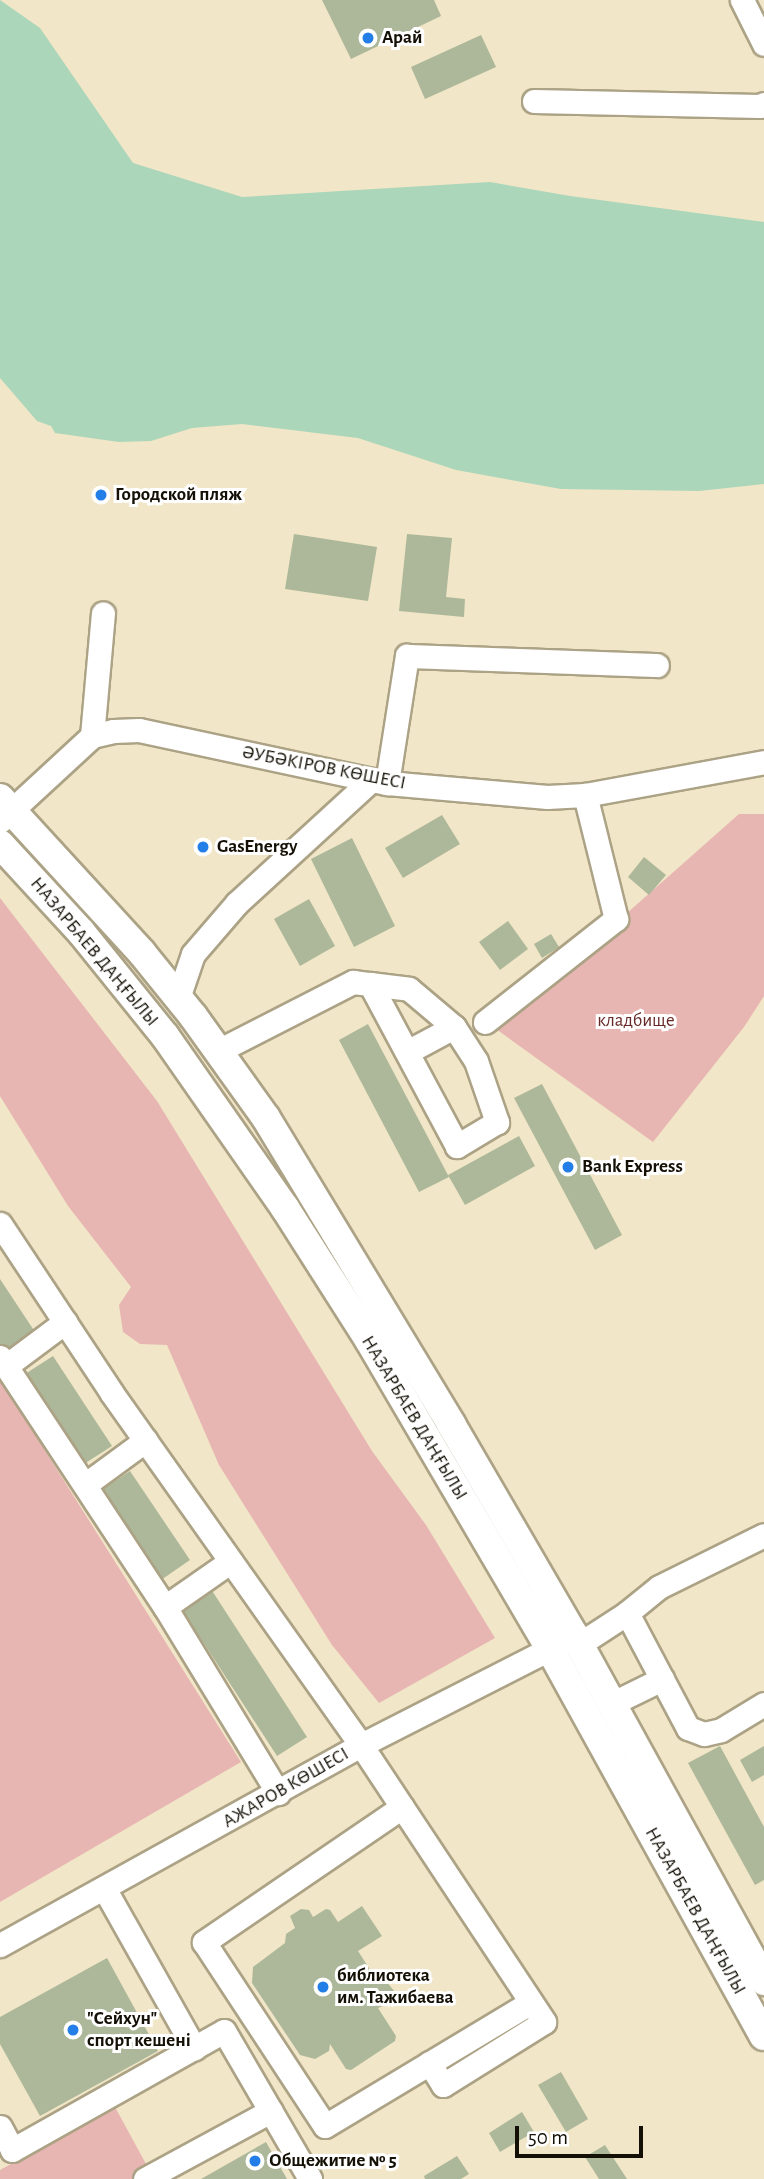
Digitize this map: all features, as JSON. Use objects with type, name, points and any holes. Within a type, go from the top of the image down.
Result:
[{"type":"main road","name":"НАЗАРБАЕВ ДАҢҒЫЛЫ","points":[[4,809],[109,914],[178,998],[266,1118],[317,1201],[568,1643],[764,2036]]},
{"type":"main road","name":"НАЗАРБАЕВ ДАҢҒЫЛЫ","points":[[0,844],[81,932],[165,1036],[285,1208],[568,1643],[611,1704],[764,1982]]},
{"type":"street","points":[[742,0],[764,44]]},
{"type":"street","points":[[534,101],[764,104]]},
{"type":"street","points":[[4,809],[92,736],[103,613]]},
{"type":"street","points":[[178,998],[193,954],[237,903],[379,782],[407,656],[657,664]]},
{"type":"street","name":"ӘУБӘКІРОВ КӨШЕСІ","points":[[92,736],[139,730],[379,782],[547,797],[585,795],[764,762]]},
{"type":"street","points":[[485,1022],[616,919],[585,795]]},
{"type":"street","points":[[218,1051],[354,982],[370,984],[410,989],[454,1027],[476,1061],[497,1122],[457,1146],[409,1051],[370,984]]},
{"type":"street","points":[[409,1051],[454,1027]]},
{"type":"street","points":[[0,1224],[146,1440],[361,1745],[531,2002],[544,2022],[443,2085],[429,2063],[325,2126],[204,1942],[402,1807]]},
{"type":"street","points":[[65,1322],[3,1362],[165,1607],[278,1793]]},
{"type":"street","points":[[86,1484],[146,1440]]},
{"type":"street","name":"АЖАРОВ КӨШЕСІ","points":[[0,1945],[361,1745],[627,1613],[659,1587],[764,1535]]},
{"type":"street","points":[[165,1607],[231,1561]]},
{"type":"street","points":[[627,1613],[688,1728],[704,1734],[721,1730],[764,1704]]},
{"type":"street","points":[[611,1704],[662,1679]]},
{"type":"street","points":[[104,1888],[194,2048]]},
{"type":"street","points":[[0,2127],[12,2150],[224,2031],[310,2179]]},
{"type":"street","points":[[145,2179],[271,2111]]},
{"type":"green space","name":"кладбище","points":[[739,814],[764,814],[764,996],[744,1027],[653,1142],[496,1029]]},
{"type":"green space","points":[[0,898],[157,1101],[372,1451],[426,1525],[495,1638],[379,1703],[332,1645],[219,1465],[167,1345],[140,1344],[123,1332],[119,1305],[131,1287],[68,1206],[0,1096]]},
{"type":"green space","points":[[0,1379],[241,1762],[0,1902]]},
{"type":"green space","points":[[115,2107],[152,2175],[144,2179],[0,2179],[0,2170]]},
{"type":"shaded area","points":[[0,0],[40,28],[133,163],[242,197],[490,182],[570,196],[764,222],[764,484],[699,491],[561,489],[456,470],[358,438],[242,424],[192,428],[151,441],[119,442],[55,433],[51,426],[37,421],[0,378]]},
{"type":"building","name":"Арай","points":[[322,0],[434,0],[441,16],[351,59]]},
{"type":"building","points":[[481,35],[496,67],[425,99],[411,67]]},
{"type":"building","points":[[294,534],[377,547],[368,601],[285,589]]},
{"type":"building","points":[[407,534],[452,538],[446,597],[465,599],[464,617],[399,611]]},
{"type":"building","points":[[442,815],[460,844],[403,878],[385,848]]},
{"type":"building","points":[[352,838],[395,926],[354,947],[311,859]]},
{"type":"building","points":[[644,857],[666,875],[649,895],[628,877]]},
{"type":"building","points":[[309,899],[335,946],[300,966],[274,919]]},
{"type":"building","points":[[508,921],[528,949],[500,970],[479,942]]},
{"type":"building","points":[[551,934],[559,947],[542,958],[534,944]]},
{"type":"building","points":[[368,1024],[449,1177],[419,1192],[339,1040]]},
{"type":"building","name":"Bank Express","points":[[542,1084],[622,1235],[595,1250],[514,1098]]},
{"type":"building","points":[[519,1136],[535,1166],[465,1205],[448,1175]]},
{"type":"building","points":[[0,1279],[35,1332],[3,1353],[0,1348]]},
{"type":"building","points":[[53,1356],[112,1446],[84,1464],[25,1374]]},
{"type":"building","points":[[130,1471],[190,1560],[161,1580],[100,1491]]},
{"type":"building","points":[[209,1586],[307,1737],[277,1756],[179,1605]]},
{"type":"building","points":[[720,1746],[764,1827],[764,1880],[755,1885],[688,1763]]},
{"type":"building","points":[[764,1746],[764,1775],[752,1782],[740,1760]]},
{"type":"building","name":"библиотека им. Тажибаева","points":[[362,1906],[382,1936],[358,1951],[378,1982],[387,1982],[394,1991],[392,2002],[378,2008],[396,2036],[395,2041],[351,2070],[346,2069],[330,2044],[329,2051],[315,2059],[300,2055],[252,1983],[253,1967],[285,1943],[286,1934],[295,1928],[290,1916],[301,1909],[309,1910],[313,1917],[326,1909],[330,1910],[338,1922]]},
{"type":"building","name":"\"Сейхун\" спорт кешені","points":[[107,1958],[158,2051],[40,2116],[0,2044],[0,2017]]},
{"type":"building","points":[[561,2072],[588,2119],[566,2132],[538,2085]]},
{"type":"building","points":[[522,2112],[534,2132],[500,2152],[489,2133]]},
{"type":"building","name":"Общежитие № 5","points":[[266,2142],[287,2179],[201,2179]]},
{"type":"building","points":[[605,2145],[627,2179],[599,2179],[585,2157]]},
{"type":"building","points":[[457,2156],[469,2174],[461,2179],[425,2179],[424,2176]]},
{"type":"place","name":"Арай","points":[[368,38]]},
{"type":"place","name":"Городской пляж","points":[[101,495]]},
{"type":"place","name":"GasEnergy","points":[[203,847]]},
{"type":"place","name":"Bank Express","points":[[568,1167]]},
{"type":"place","name":"библиотека им. Тажибаева","points":[[323,1987]]},
{"type":"place","name":"\"Сейхун\" спорт кешені","points":[[73,2030]]},
{"type":"place","name":"Общежитие № 5","points":[[255,2161]]}]
